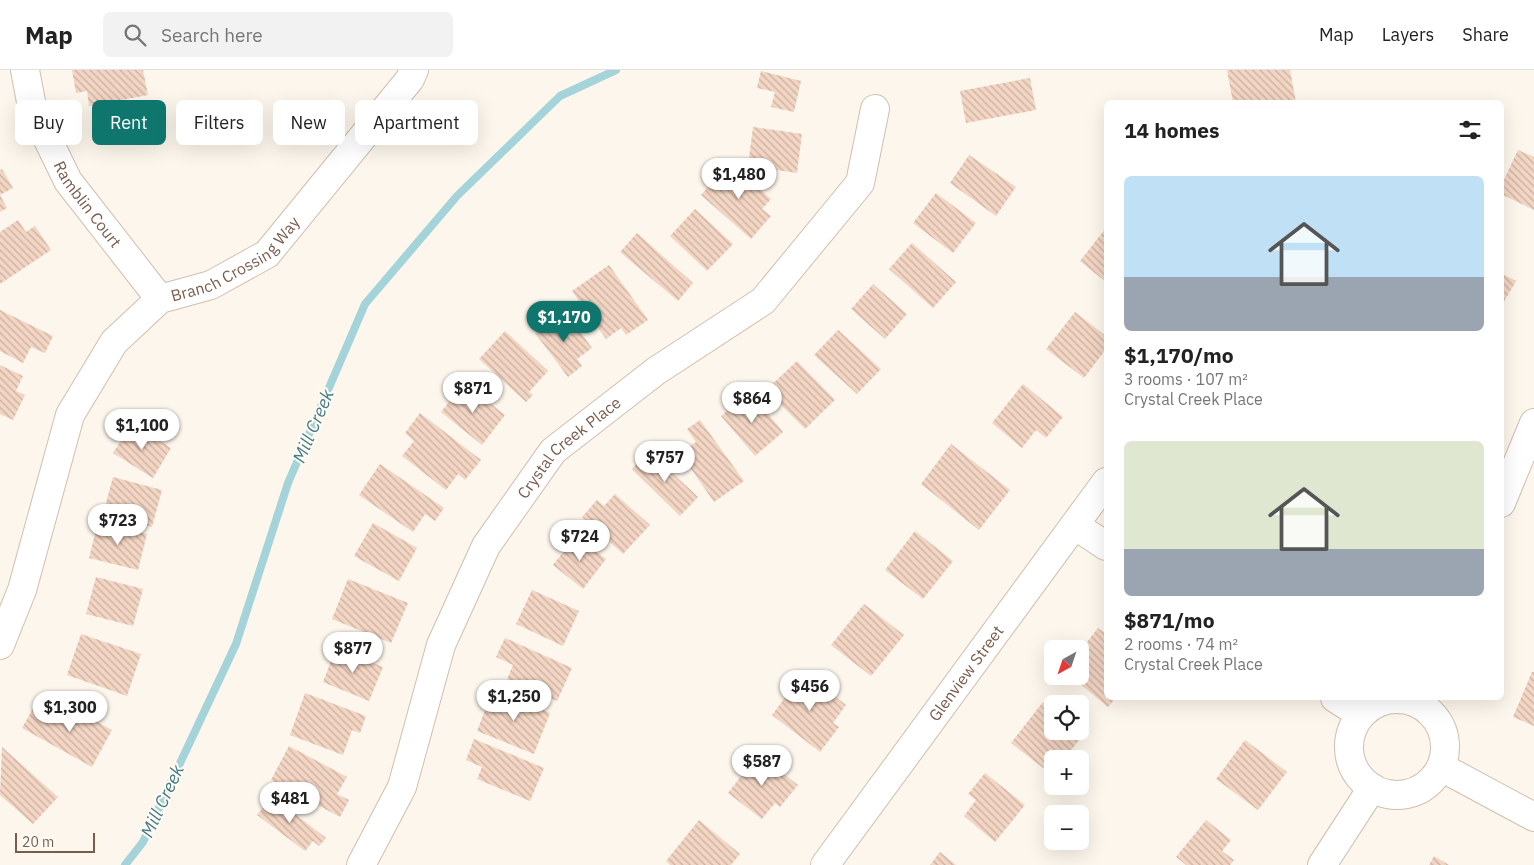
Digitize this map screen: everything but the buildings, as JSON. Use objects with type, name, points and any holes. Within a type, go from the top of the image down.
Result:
[{"type":"street","name":"Ramblin Court","points":[[25,70],[32,107],[68,181],[160,299]]},
{"type":"street","name":"Branch Crossing Way","points":[[0,645],[22,590],[70,415],[114,342],[160,299],[212,285],[268,254],[410,79],[414,70]]},
{"type":"street","name":"Crystal Creek Place","points":[[362,865],[402,787],[441,645],[486,546],[553,451],[656,370],[763,301],[860,183],[875,109]]},
{"type":"street","points":[[1504,496],[1534,423]]},
{"type":"street","name":"Glenview Street","points":[[825,865],[1076,526],[1104,485]]},
{"type":"street","points":[[1076,526],[1104,545]]},
{"type":"street","points":[[1338,700],[1360,714]]},
{"type":"street","points":[[1385,700],[1372,704],[1360,714],[1352,726],[1349,754],[1353,768],[1361,779],[1372,788],[1387,794],[1403,795],[1419,790],[1432,781],[1441,767],[1446,753],[1445,738],[1440,724],[1420,700]]},
{"type":"street","points":[[1441,767],[1534,817]]},
{"type":"street","points":[[1322,865],[1372,788]]},
{"type":"waterway","name":"Mill Creek","points":[[125,865],[143,842],[236,644],[288,483],[365,304],[457,196],[560,96],[616,70]]}]
